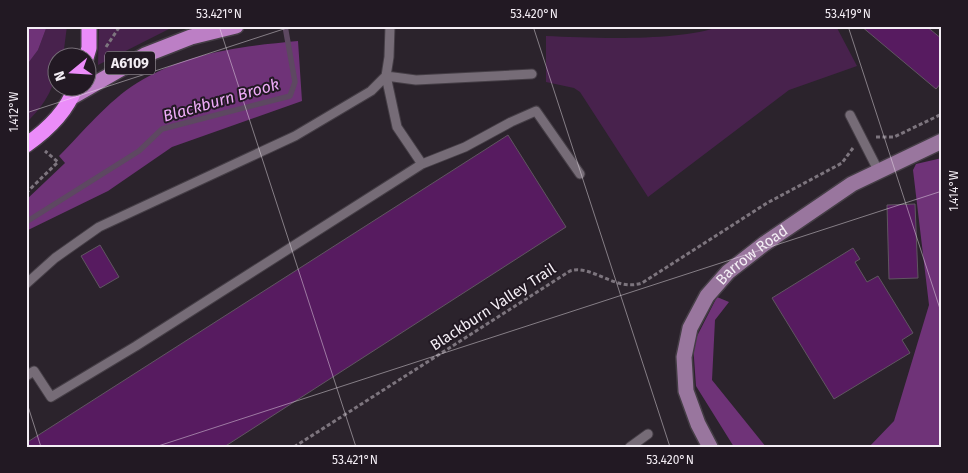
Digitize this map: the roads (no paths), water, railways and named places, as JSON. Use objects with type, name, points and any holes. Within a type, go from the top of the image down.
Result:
[{"type":"highway","points":[[89,26],[89,48]]},
{"type":"highway","points":[[28,145],[58,117],[70,98]]},
{"type":"main road","name":"A6109","points":[[98,81],[144,55],[191,37],[236,26]]},
{"type":"street","name":"Barrow Road","points":[[710,447],[698,424],[686,391],[684,357],[690,328],[707,296],[728,272],[783,229],[852,184],[942,141]]},
{"type":"lane","points":[[390,26],[386,76],[398,127],[422,164]]},
{"type":"lane","points":[[386,76],[416,80],[532,74]]},
{"type":"lane","points":[[26,284],[54,258],[99,227],[294,136],[371,91],[386,76]]},
{"type":"lane","points":[[26,376],[34,370],[50,397],[136,346],[422,164],[465,147],[536,111],[580,174]]},
{"type":"lane","points":[[850,115],[878,170]]},
{"type":"lane","points":[[630,447],[648,434]]},
{"type":"waterway","name":"Blackburn Brook","points":[[26,222],[139,151],[162,129],[290,96],[295,82],[285,26]]}]
